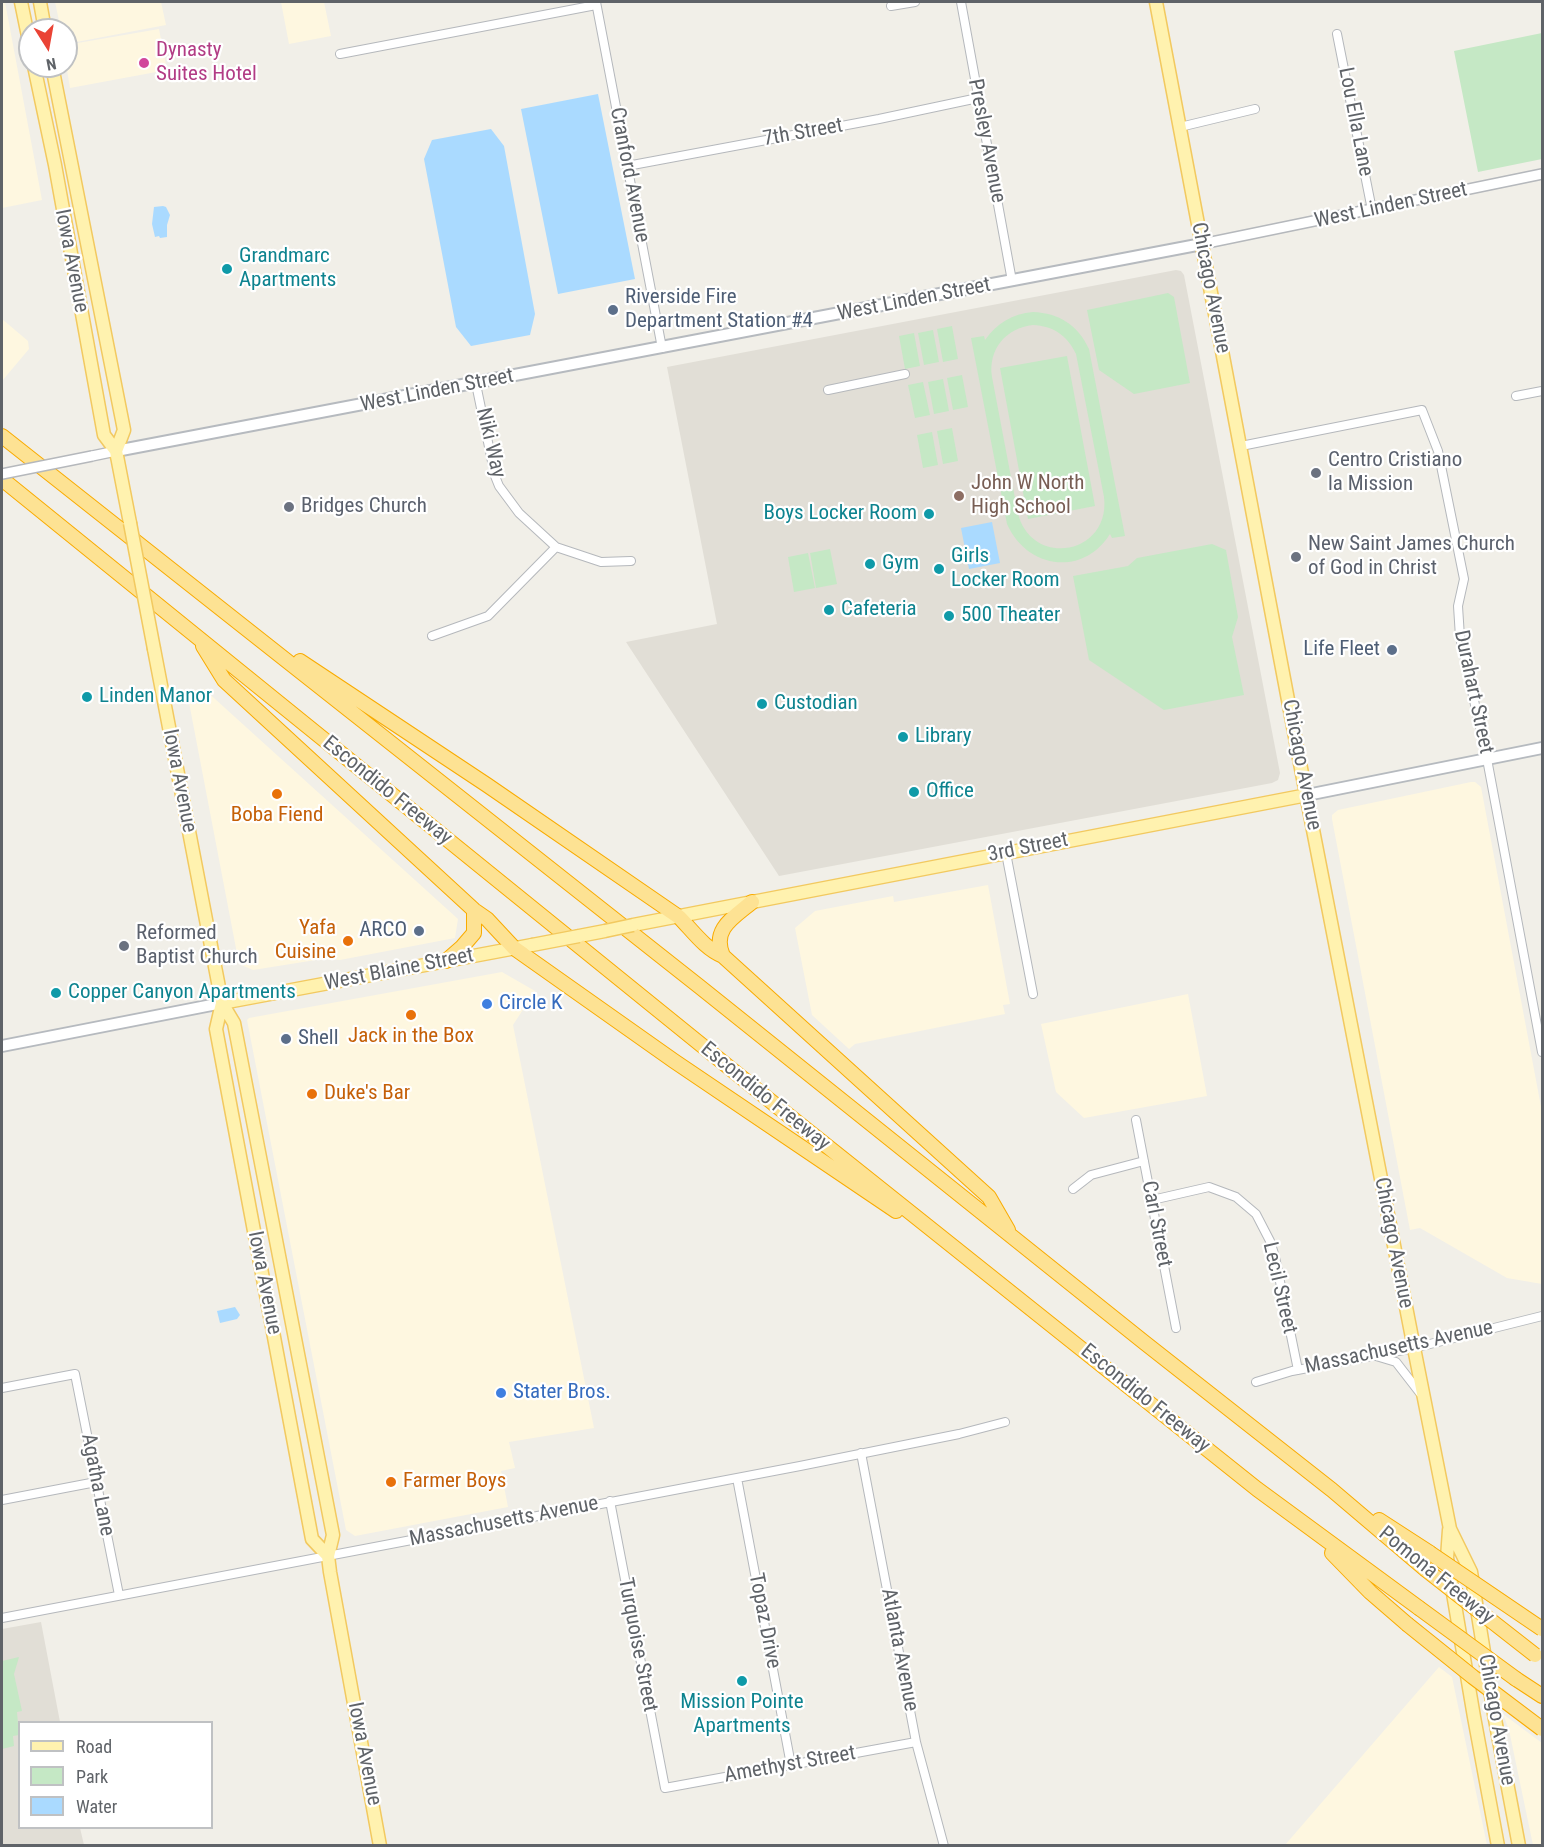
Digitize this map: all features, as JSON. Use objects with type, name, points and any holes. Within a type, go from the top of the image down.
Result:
[{"type":"highway","name":"Escondido Freeway","points":[[2,436],[1332,1490]]},
{"type":"highway","name":"Escondido Freeway","points":[[2,479],[671,1022],[1257,1489],[1542,1696]]},
{"type":"highway","points":[[223,610],[412,735],[672,918],[715,953],[723,956],[989,1197],[1012,1237]]},
{"type":"highway","points":[[196,637],[224,680],[474,910],[487,919],[514,948],[674,1061],[989,1275]]},
{"type":"highway","points":[[723,956],[719,946],[722,931],[727,923],[752,902]]},
{"type":"highway","points":[[446,961],[474,933],[474,910]]},
{"type":"highway","points":[[1332,1490],[1542,1629]]},
{"type":"highway","name":"Pomona Freeway","points":[[1332,1490],[1425,1569],[1539,1657]]},
{"type":"highway","points":[[1304,1523],[1370,1592],[1473,1677],[1542,1729]]},
{"type":"main road","points":[[21,2],[24,18]]},
{"type":"main road","points":[[40,2],[43,18]]},
{"type":"main road","name":"Chicago Avenue","points":[[1156,2],[1414,1348],[1450,1528],[1471,1572],[1494,1714],[1519,1845]]},
{"type":"main road","name":"Iowa Avenue","points":[[37,78],[104,435],[116,452],[122,480],[222,1004],[234,1023],[333,1535],[328,1556],[380,1845]]},
{"type":"main road","name":"Iowa Avenue","points":[[54,78],[124,430],[116,452]]},
{"type":"main road","name":"West Linden Street","points":[[116,452],[1202,244]]},
{"type":"main road","name":"3rd Street","points":[[514,948],[1542,748]]},
{"type":"main road","name":"West Blaine Street","points":[[2,1046],[514,948]]},
{"type":"main road","name":"Iowa Avenue","points":[[222,1004],[216,1029],[312,1539],[328,1556]]},
{"type":"main road","name":"Chicago Avenue","points":[[1450,1528],[1447,1558],[1498,1845]]},
{"type":"street","points":[[891,6],[915,2]]},
{"type":"street","name":"Presley Avenue","points":[[961,2],[1012,281]]},
{"type":"street","points":[[340,54],[596,3]]},
{"type":"street","name":"Cranford Avenue","points":[[596,3],[662,348]]},
{"type":"street","name":"Lou Ella Lane","points":[[1337,34],[1372,210]]},
{"type":"street","name":"7th Street","points":[[627,166],[978,98]]},
{"type":"street","points":[[1180,127],[1255,109]]},
{"type":"street","name":"West Linden Street","points":[[1202,244],[1542,174]]},
{"type":"street","points":[[828,390],[905,374]]},
{"type":"street","name":"Niki Way","points":[[476,384],[490,457],[499,486],[519,513],[556,547],[601,562],[631,561]]},
{"type":"street","points":[[1516,396],[1542,391]]},
{"type":"street","name":"Durahart Street","points":[[1241,446],[1422,410],[1438,451],[1464,579],[1458,606],[1460,637],[1487,759],[1542,1052]]},
{"type":"street","name":"West Linden Street","points":[[2,474],[116,452]]},
{"type":"street","points":[[432,636],[488,616],[556,547]]},
{"type":"street","points":[[1006,853],[1033,994]]},
{"type":"street","name":"Carl Street","points":[[1136,1120],[1176,1328]]},
{"type":"street","points":[[1073,1190],[1091,1175],[1144,1161]]},
{"type":"street","name":"Lecil Street","points":[[1152,1200],[1209,1187],[1236,1197],[1256,1214],[1270,1241],[1275,1257],[1298,1370]]},
{"type":"street","name":"Massachusetts Avenue","points":[[1256,1382],[1298,1370],[1414,1348],[1542,1316]]},
{"type":"street","points":[[1375,1355],[1396,1362],[1424,1398]]},
{"type":"street","name":"Agatha Lane","points":[[2,1388],[75,1374],[119,1595]]},
{"type":"street","name":"Massachusetts Avenue","points":[[2,1618],[861,1454],[1005,1422]]},
{"type":"street","name":"Atlanta Avenue","points":[[861,1454],[916,1742],[944,1845]]},
{"type":"street","name":"Topaz Drive","points":[[737,1478],[791,1765]]},
{"type":"street","points":[[2,1500],[96,1482]]},
{"type":"street","name":"Turquoise Street","points":[[610,1502],[665,1788]]},
{"type":"street","name":"Amethyst Street","points":[[665,1788],[916,1742]]},
{"type":"shaded area","points":[[2,2],[5,2],[42,200],[2,208]]},
{"type":"shaded area","points":[[55,2],[161,2],[166,25],[78,42],[78,18],[58,18]]},
{"type":"shaded area","points":[[281,2],[324,2],[331,36],[289,44]]},
{"type":"shaded area","points":[[159,29],[167,70],[70,88],[68,78],[78,78],[78,43]]},
{"type":"shaded area","name":"John W North High School","points":[[1176,270],[1181,271],[1184,275],[1280,773],[1278,780],[1272,783],[779,876],[626,642],[717,624],[667,367]]},
{"type":"shaded area","points":[[2,319],[28,341],[29,349],[2,381]]},
{"type":"shaded area","points":[[204,689],[458,919],[455,938],[340,960],[322,959],[253,970],[239,964],[187,692]]},
{"type":"shaded area","points":[[1471,782],[1481,787],[1542,1112],[1542,1284],[1507,1278],[1420,1228],[1410,1230],[1332,819],[1332,815],[1338,810]]},
{"type":"shaded area","points":[[988,885],[1010,1004],[1003,1005],[1005,1014],[855,1044],[849,1049],[812,1015],[795,928],[815,911],[893,896],[894,902]]},
{"type":"shaded area","points":[[502,972],[535,991],[513,1025],[594,1428],[509,1442],[515,1468],[501,1471],[508,1507],[355,1536],[346,1530],[247,1020]]},
{"type":"shaded area","points":[[1188,994],[1207,1096],[1084,1118],[1056,1092],[1041,1024]]},
{"type":"shaded area","points":[[41,1622],[60,1721],[18,1721],[18,1829],[80,1829],[84,1845],[2,1846],[2,1629]]},
{"type":"shaded area","points":[[1439,1667],[1452,1677],[1487,1845],[1285,1845]]},
{"type":"shaded area","points":[[1503,1714],[1542,1743],[1542,1845],[1533,1845],[1509,1730]]},
{"type":"green space","points":[[1542,33],[1542,159],[1478,172],[1454,51]]},
{"type":"green space","points":[[1168,293],[1174,297],[1190,383],[1134,394],[1099,370],[1087,310]]},
{"type":"green space","points":[[1033,312],[1051,315],[1067,322],[1079,333],[1089,349],[1125,536],[1112,538],[1110,534],[1099,548],[1071,562],[1056,562],[1028,551],[1016,539],[1007,524],[971,338],[984,336],[985,340],[1006,320]],"holes":[[[1033,325],[1047,327],[1059,333],[1076,354],[1104,497],[1103,516],[1096,531],[1084,542],[1069,547],[1054,548],[1039,543],[1026,531],[1018,514],[992,377],[993,357],[1001,342],[1015,330]]]},
{"type":"green space","points":[[952,326],[958,359],[943,362],[937,329]]},
{"type":"green space","points":[[933,330],[939,362],[924,365],[918,333]]},
{"type":"green space","points":[[914,333],[920,366],[905,369],[899,336]]},
{"type":"green space","points":[[1067,356],[1095,506],[1028,519],[1000,368]]},
{"type":"green space","points":[[962,375],[968,407],[953,410],[947,378]]},
{"type":"green space","points":[[943,379],[949,411],[934,414],[928,382]]},
{"type":"green space","points":[[923,382],[930,415],[915,418],[908,385]]},
{"type":"green space","points":[[952,428],[958,461],[943,464],[937,431]]},
{"type":"green space","points":[[932,432],[938,465],[923,468],[917,435]]},
{"type":"green space","points":[[1212,544],[1226,550],[1238,617],[1232,637],[1244,695],[1164,710],[1089,660],[1073,576],[1128,566],[1137,558]]},
{"type":"green space","points":[[830,549],[837,584],[816,588],[810,553]]},
{"type":"green space","points":[[808,553],[815,588],[794,592],[788,557]]},
{"type":"green space","points":[[19,1657],[14,1674],[22,1711],[17,1712],[18,1735],[13,1736],[14,1746],[2,1749],[2,1661]]},
{"type":"water","points":[[598,94],[635,279],[558,294],[521,109]]},
{"type":"water","points":[[491,129],[504,146],[535,314],[530,335],[471,346],[456,327],[424,159],[432,140]]},
{"type":"water","points":[[163,206],[170,215],[167,237],[160,238],[155,237],[152,224],[154,207]]},
{"type":"water","points":[[992,522],[1000,563],[969,569],[961,528]]},
{"type":"water","points":[[235,1307],[240,1315],[237,1319],[220,1323],[217,1311]]},
{"type":"place","name":"Dynasty Suites Hotel","points":[[144,63]]},
{"type":"place","name":"Grandmarc Apartments","points":[[227,269]]},
{"type":"place","name":"Riverside Fire Department Station #4","points":[[613,310]]},
{"type":"place","name":"Centro Cristiano la Mission","points":[[1316,473]]},
{"type":"place","name":"John W North High School","points":[[959,496]]},
{"type":"place","name":"Bridges Church","points":[[289,507]]},
{"type":"place","name":"Boys Locker Room","points":[[929,514]]},
{"type":"place","name":"New Saint James Church of God in Christ","points":[[1296,557]]},
{"type":"place","name":"Gym","points":[[870,564]]},
{"type":"place","name":"Girls Locker Room","points":[[939,569]]},
{"type":"place","name":"Cafeteria","points":[[829,610]]},
{"type":"place","name":"500 Theater","points":[[949,616]]},
{"type":"place","name":"Life Fleet","points":[[1392,650]]},
{"type":"place","name":"Linden Manor","points":[[87,697]]},
{"type":"place","name":"Custodian","points":[[762,704]]},
{"type":"place","name":"Library","points":[[903,737]]},
{"type":"place","name":"Office","points":[[914,792]]},
{"type":"place","name":"Boba Fiend","points":[[277,794]]},
{"type":"place","name":"ARCO","points":[[419,931]]},
{"type":"place","name":"Yafa Cuisine","points":[[348,941]]},
{"type":"place","name":"Reformed Baptist Church","points":[[124,946]]},
{"type":"place","name":"Copper Canyon Apartments","points":[[56,993]]},
{"type":"place","name":"Circle K","points":[[487,1004]]},
{"type":"place","name":"Jack in the Box","points":[[411,1015]]},
{"type":"place","name":"Shell","points":[[286,1039]]},
{"type":"place","name":"Duke's Bar","points":[[312,1094]]},
{"type":"place","name":"Stater Bros.","points":[[501,1393]]},
{"type":"place","name":"Farmer Boys","points":[[391,1482]]},
{"type":"place","name":"Mission Pointe Apartments","points":[[742,1681]]}]
